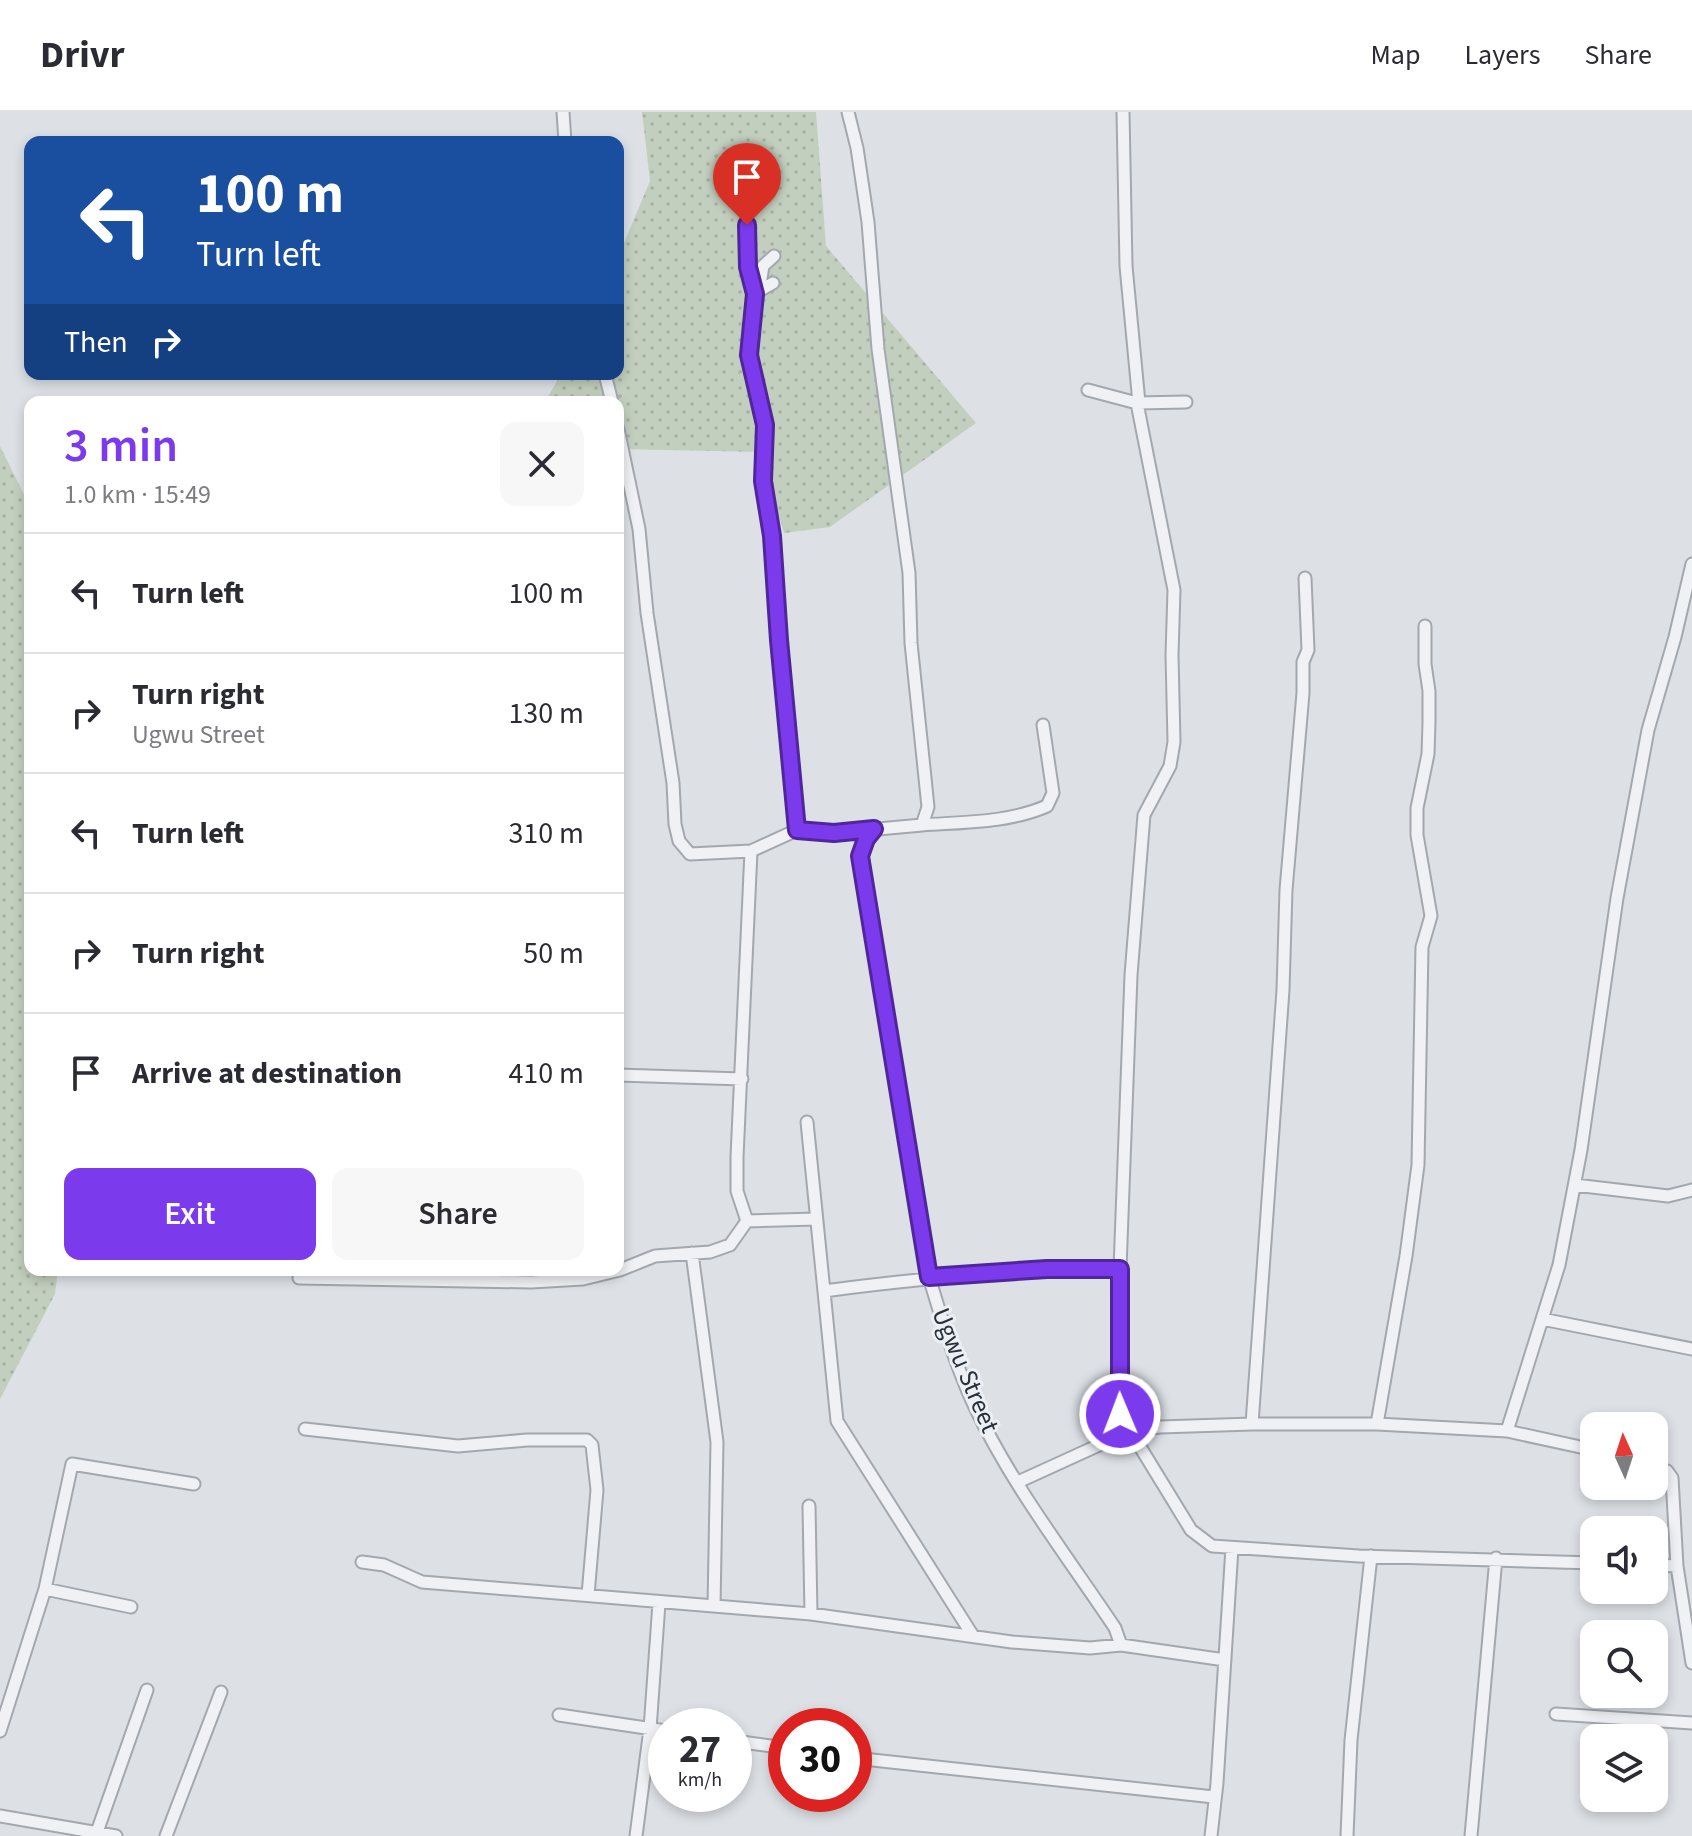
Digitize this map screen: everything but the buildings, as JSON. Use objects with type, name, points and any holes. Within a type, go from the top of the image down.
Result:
[{"type":"street","points":[[563,112],[565,136]]},
{"type":"street","points":[[848,112],[857,148],[868,222],[878,349],[909,573],[911,643],[928,807],[922,825]]},
{"type":"street","points":[[1123,112],[1126,266],[1138,403],[1174,590],[1174,742],[1170,766],[1144,815],[1131,975],[1120,1269],[1120,1414],[1191,1530],[1212,1546],[1371,1556],[1580,1562]]},
{"type":"street","points":[[747,225],[748,267],[757,292]]},
{"type":"street","points":[[774,256],[761,271],[749,355],[765,425],[763,481],[772,536],[797,830]]},
{"type":"street","points":[[757,292],[773,283]]},
{"type":"street","points":[[1088,390],[1138,403],[1186,402]]},
{"type":"street","points":[[624,458],[639,529],[647,613],[673,783],[675,824],[679,841],[690,854],[751,851],[797,830],[834,833],[994,820],[1034,812],[1047,806],[1053,793],[1043,725]]},
{"type":"street","points":[[1507,1431],[1559,1265],[1575,1185],[1617,898],[1648,730],[1692,564]]},
{"type":"street","points":[[1252,1424],[1283,990],[1286,890],[1303,662],[1308,650],[1305,578]]},
{"type":"street","points":[[1377,1424],[1418,1165],[1422,947],[1431,916],[1417,835],[1417,808],[1429,739],[1425,626]]},
{"type":"street","name":"Ugwu Street","points":[[874,829],[866,839],[860,856],[929,1277],[945,1331],[975,1405],[1018,1482],[1115,1628],[1121,1645]]},
{"type":"street","points":[[747,1221],[737,1191],[751,851]]},
{"type":"street","points":[[624,1075],[742,1079]]},
{"type":"street","points":[[807,1122],[837,1421],[973,1636]]},
{"type":"street","points":[[1575,1185],[1668,1196],[1692,1190]]},
{"type":"street","points":[[747,1221],[816,1219]]},
{"type":"street","points":[[624,1268],[655,1256],[710,1252],[730,1245],[747,1221]]},
{"type":"street","points":[[692,1253],[717,1442],[714,1606]]},
{"type":"street","points":[[824,1291],[929,1277],[1047,1269],[1120,1269]]},
{"type":"street","points":[[299,1278],[531,1282],[595,1276]]},
{"type":"street","points":[[1542,1319],[1692,1349]]},
{"type":"street","points":[[1018,1482],[1132,1430],[1252,1424],[1377,1424],[1507,1431],[1580,1447]]},
{"type":"street","points":[[305,1429],[458,1446],[527,1440],[587,1440],[592,1445],[597,1490],[588,1595]]},
{"type":"street","points":[[0,1731],[45,1589],[72,1464],[194,1484]]},
{"type":"street","points":[[1668,1472],[1672,1478],[1677,1566],[1692,1663]]},
{"type":"street","points":[[809,1506],[811,1614]]},
{"type":"street","points":[[1211,1836],[1232,1548]]},
{"type":"street","points":[[1347,1836],[1351,1740],[1371,1556]]},
{"type":"street","points":[[1471,1836],[1496,1558]]},
{"type":"street","points":[[362,1562],[384,1565],[422,1582],[811,1614],[973,1636],[1090,1648],[1121,1645],[1225,1660]]},
{"type":"street","points":[[1668,1566],[1677,1566]]},
{"type":"street","points":[[45,1589],[131,1607]]},
{"type":"street","points":[[652,1708],[659,1603]]},
{"type":"street","points":[[97,1832],[147,1690]]},
{"type":"street","points":[[166,1836],[221,1692]]},
{"type":"street","points":[[1556,1714],[1692,1723]]},
{"type":"street","points":[[559,1715],[648,1729]]},
{"type":"street","points":[[636,1836],[648,1744]]},
{"type":"street","points":[[872,1760],[1214,1797]]},
{"type":"street","points":[[0,1816],[116,1836]]},
{"type":"green space","points":[[642,112],[816,112],[826,246],[976,423],[830,527],[784,533],[760,452],[624,449],[624,396],[548,396],[558,380],[624,380],[624,243],[650,181]]},
{"type":"green space","points":[[0,446],[24,495],[24,1276],[57,1276],[55,1294],[0,1399]]},
{"type":"route","points":[[747,225],[748,267],[755,294],[749,355],[765,425],[763,481],[772,536],[797,830],[834,833],[874,829],[866,839],[860,856],[929,1277],[1047,1269],[1120,1269],[1120,1414]]}]
